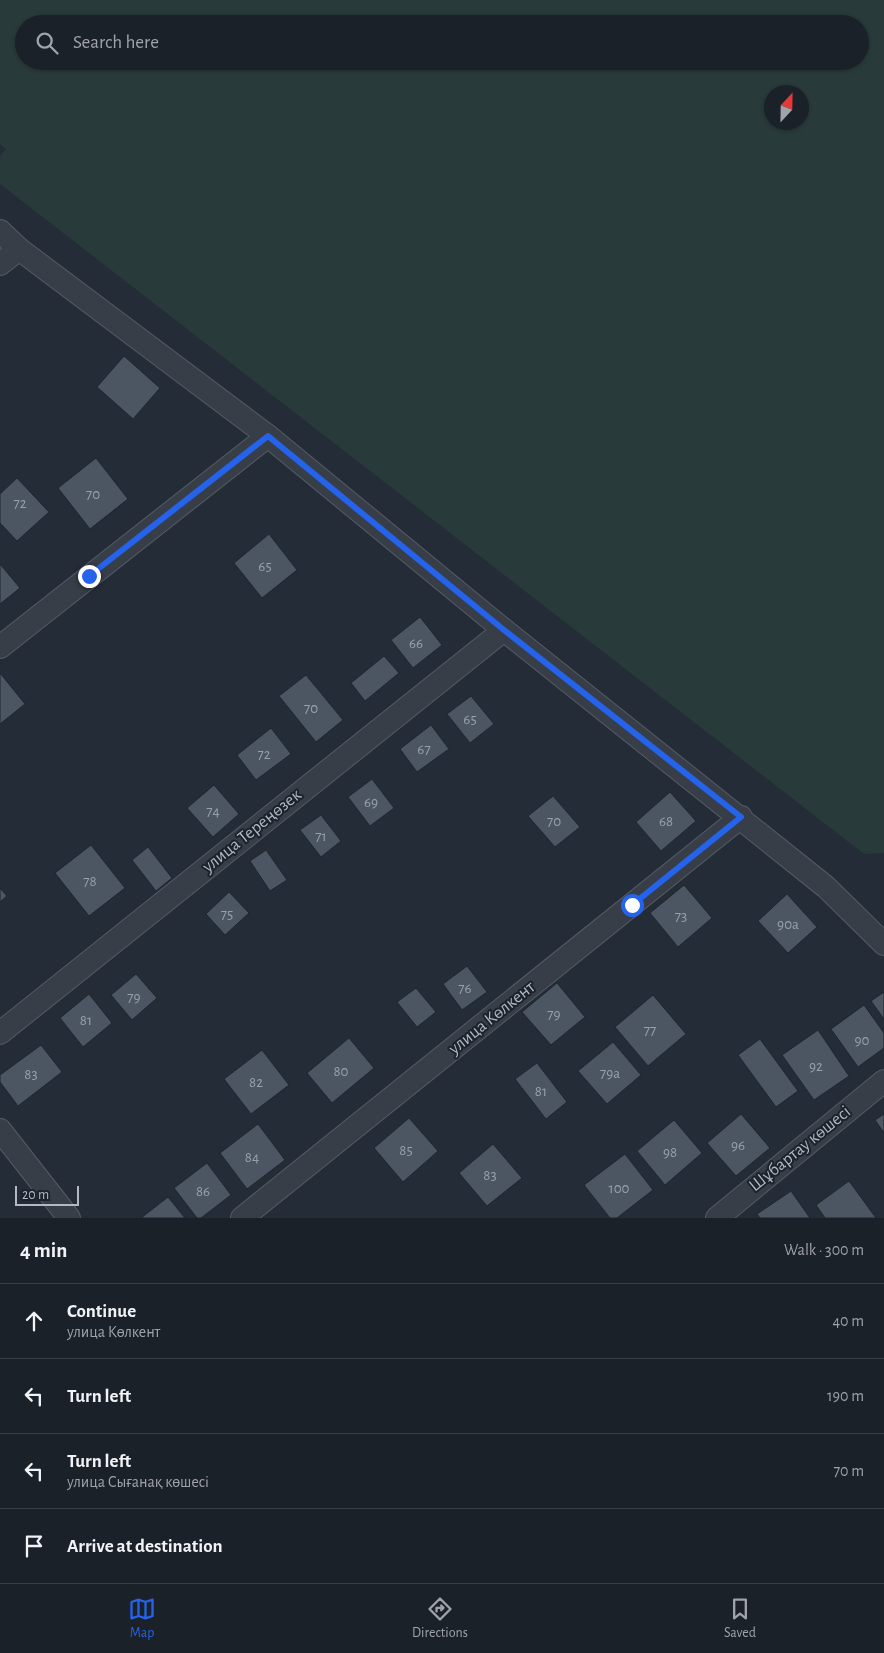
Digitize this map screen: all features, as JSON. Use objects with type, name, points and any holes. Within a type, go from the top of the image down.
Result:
[{"type":"street","points":[[0,231],[19,249],[268,436],[504,630],[741,817],[826,887],[884,944]]},
{"type":"street","points":[[0,264],[19,249]]},
{"type":"street","points":[[0,647],[268,436]]},
{"type":"street","name":"улица Тереңөзек","points":[[0,1033],[504,630]]},
{"type":"street","name":"улица Көлкент","points":[[242,1218],[741,817]]},
{"type":"street","name":"Шұбартау көшесі","points":[[717,1218],[884,1080]]},
{"type":"street","points":[[0,1130],[69,1218]]},
{"type":"shaded area","points":[[0,0],[884,0],[884,853],[864,854],[0,184],[0,156],[6,149],[0,144]]},
{"type":"building","points":[[124,356],[160,388],[133,419],[97,387]]},
{"type":"building","points":[[96,458],[128,499],[90,529],[58,488]]},
{"type":"building","points":[[17,478],[49,512],[17,541],[0,523],[0,494]]},
{"type":"building","points":[[269,534],[297,570],[262,598],[234,563]]},
{"type":"building","points":[[0,564],[20,588],[0,604]]},
{"type":"building","points":[[420,617],[442,645],[413,668],[391,640]]},
{"type":"building","points":[[384,656],[399,673],[365,701],[351,683]]},
{"type":"building","points":[[0,673],[25,704],[0,724]]},
{"type":"building","points":[[306,675],[343,720],[316,742],[279,696]]},
{"type":"building","points":[[471,696],[494,724],[470,743],[447,714]]},
{"type":"building","points":[[431,725],[449,749],[417,772],[400,749]]},
{"type":"building","points":[[271,728],[291,754],[256,780],[237,755]]},
{"type":"building","points":[[372,779],[394,808],[370,826],[348,797]]},
{"type":"building","points":[[214,785],[239,814],[213,837],[187,808]]},
{"type":"building","points":[[670,792],[696,821],[661,851],[636,822]]},
{"type":"building","points":[[553,796],[580,827],[555,847],[528,816]]},
{"type":"building","points":[[321,815],[341,841],[321,857],[300,830]]},
{"type":"building","points":[[91,845],[125,888],[89,916],[55,873]]},
{"type":"building","points":[[148,847],[172,878],[156,891],[132,860]]},
{"type":"building","points":[[266,850],[287,880],[270,891],[250,861]]},
{"type":"building","points":[[684,885],[712,918],[678,947],[650,913]]},
{"type":"building","points":[[0,888],[7,896],[0,902]]},
{"type":"building","points":[[229,892],[249,913],[225,935],[206,914]]},
{"type":"building","points":[[787,894],[817,927],[788,953],[758,921]]},
{"type":"building","points":[[467,966],[487,992],[462,1010],[443,984]]},
{"type":"building","points":[[136,974],[157,998],[132,1020],[111,995]]},
{"type":"building","points":[[557,983],[585,1017],[551,1045],[522,1012]]},
{"type":"building","points":[[416,988],[436,1012],[417,1027],[397,1002]]},
{"type":"building","points":[[884,992],[884,1019],[871,1001]]},
{"type":"building","points":[[89,994],[112,1023],[83,1047],[60,1018]]},
{"type":"building","points":[[653,995],[686,1034],[648,1066],[615,1027]]},
{"type":"building","points":[[864,1005],[884,1033],[884,1048],[858,1067],[831,1029]]},
{"type":"building","points":[[818,1030],[849,1076],[814,1100],[782,1055]]},
{"type":"building","points":[[349,1038],[374,1068],[332,1103],[307,1073]]},
{"type":"building","points":[[760,1039],[798,1091],[776,1107],[738,1055]]},
{"type":"building","points":[[613,1042],[641,1075],[607,1104],[578,1071]]},
{"type":"building","points":[[41,1045],[62,1072],[18,1106],[0,1082],[0,1075]]},
{"type":"building","points":[[262,1050],[289,1085],[251,1114],[224,1079]]},
{"type":"building","points":[[537,1063],[567,1102],[546,1119],[515,1079]]},
{"type":"building","points":[[741,1114],[770,1148],[736,1176],[707,1143]]},
{"type":"building","points":[[884,1114],[884,1133],[875,1120]]},
{"type":"building","points":[[409,1118],[438,1151],[403,1182],[374,1148]]},
{"type":"building","points":[[674,1120],[702,1153],[665,1185],[637,1151]]},
{"type":"building","points":[[258,1124],[285,1160],[247,1189],[220,1153]]},
{"type":"building","points":[[493,1144],[522,1178],[487,1206],[459,1173]]},
{"type":"building","points":[[625,1154],[653,1190],[617,1218],[610,1218],[584,1185]]},
{"type":"building","points":[[207,1163],[231,1195],[201,1218],[197,1218],[174,1188]]},
{"type":"building","points":[[849,1181],[876,1218],[825,1218],[816,1205]]},
{"type":"building","points":[[791,1191],[810,1218],[760,1218],[757,1214]]},
{"type":"building","points":[[168,1197],[185,1218],[141,1218]]},
{"type":"route","points":[[89,576],[268,436],[504,630],[741,817],[632,905]]}]
